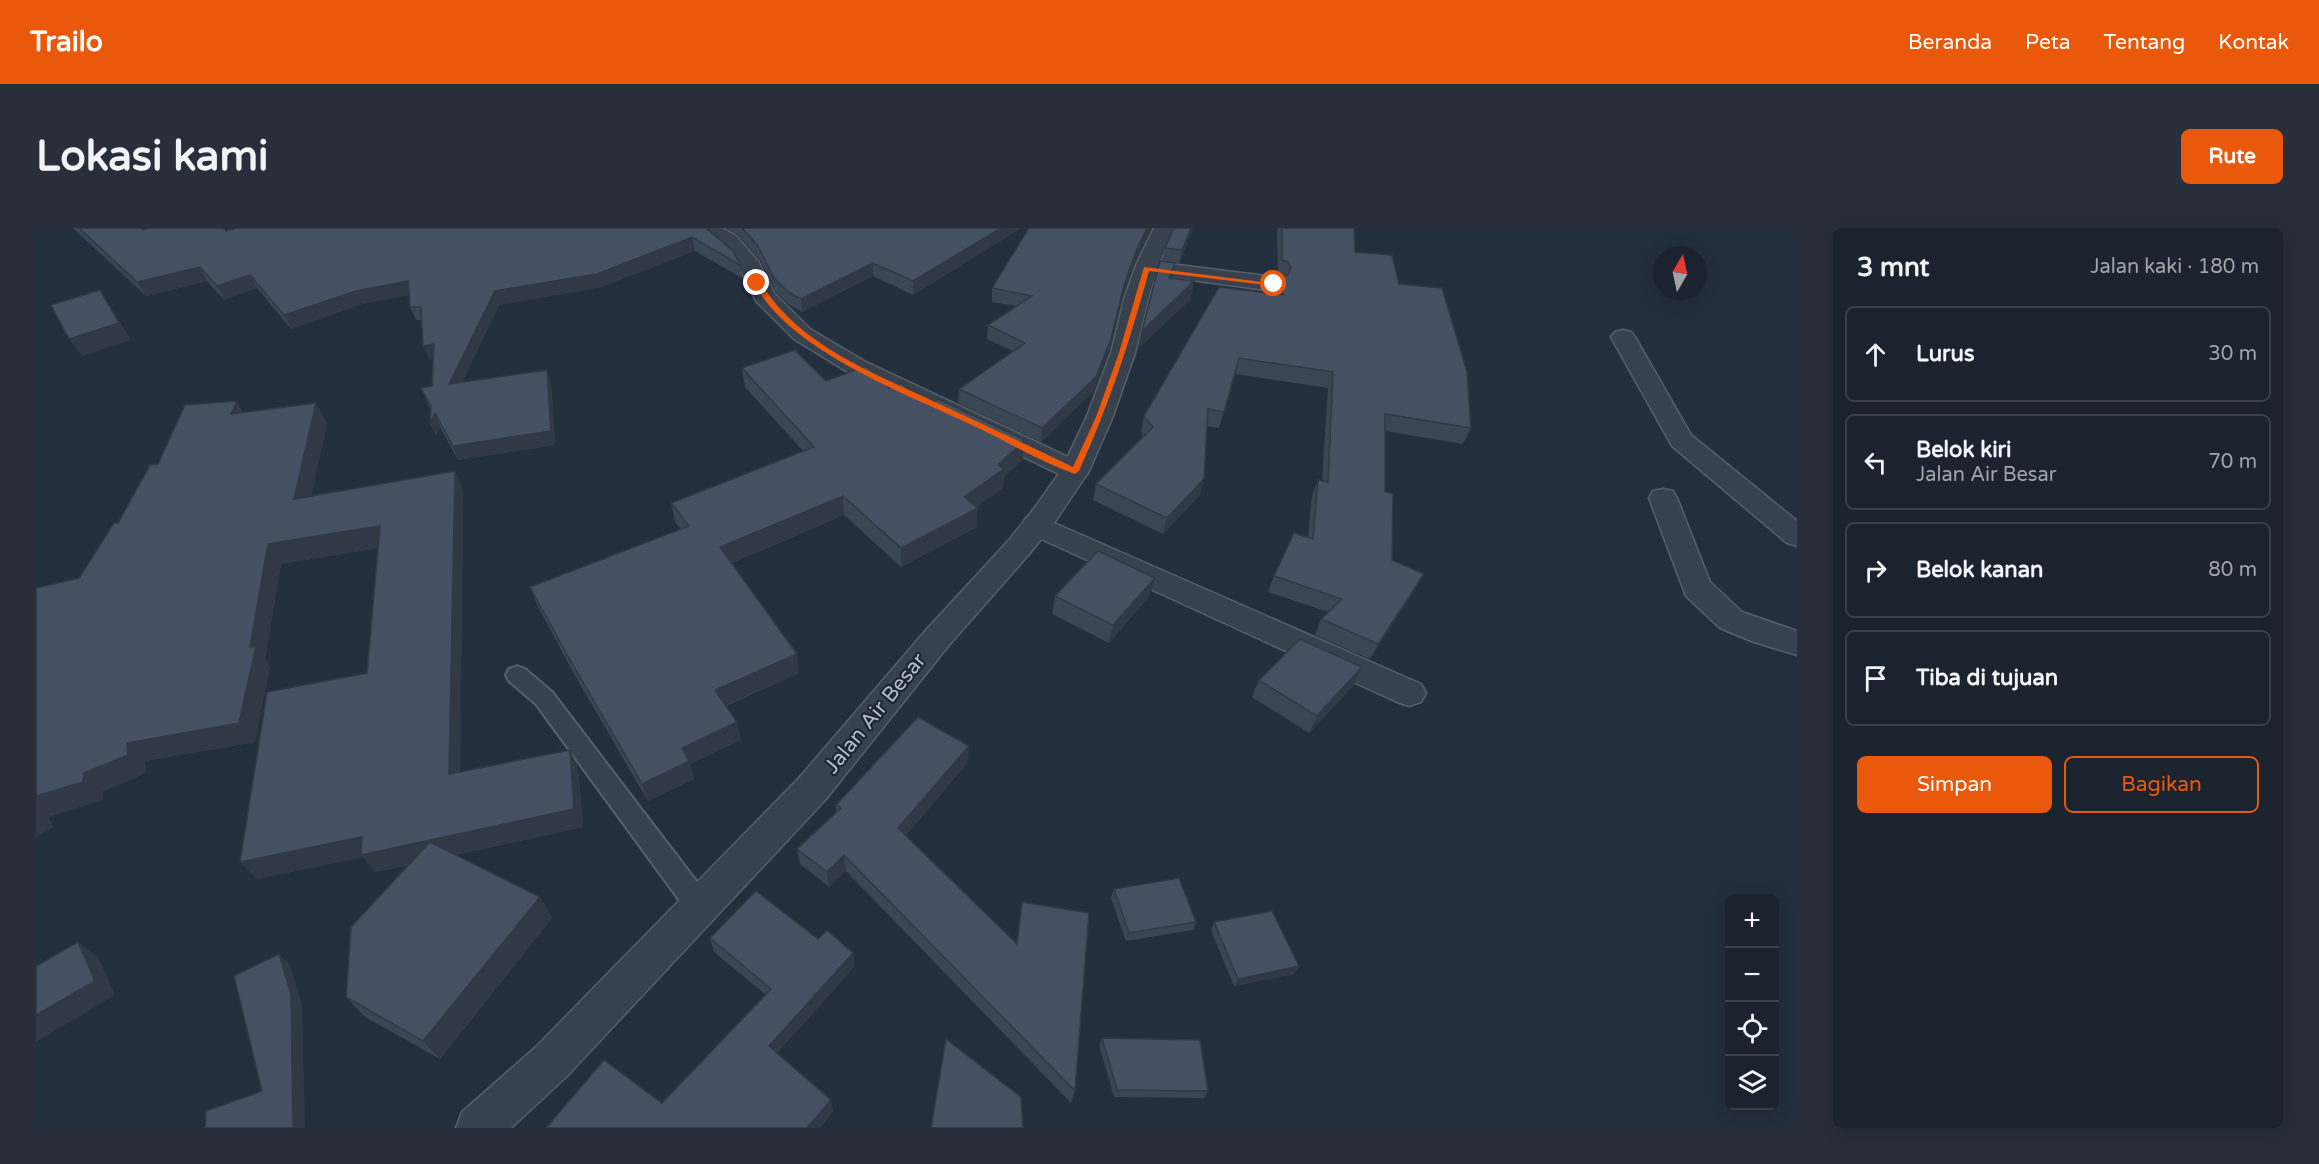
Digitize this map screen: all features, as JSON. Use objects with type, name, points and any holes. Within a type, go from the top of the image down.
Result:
[{"type":"street","points":[[708,228],[728,241],[747,261],[764,296],[802,334],[855,366],[1075,471]]},
{"type":"street","name":"Jalan Air Besar","points":[[478,1128],[552,1061],[813,788],[938,637],[1036,525],[1075,471],[1100,417],[1123,353],[1146,268],[1165,228]]},
{"type":"street","points":[[1146,268],[1274,284]]},
{"type":"street","points":[[1623,337],[1681,440],[1797,536]]},
{"type":"street","points":[[1663,498],[1697,588],[1731,620],[1765,634],[1797,643]]},
{"type":"street","points":[[1036,525],[1409,693]]},
{"type":"lane","points":[[517,675],[544,698],[700,907]]},
{"type":"building","points":[[79,228],[140,228],[142,230],[149,228],[223,228],[226,231],[237,228],[706,228],[733,251],[740,265],[692,237],[597,274],[495,291],[449,384],[547,370],[551,431],[453,446],[435,413],[430,423],[431,406],[421,388],[432,386],[434,344],[423,346],[421,307],[410,307],[408,281],[356,291],[284,315],[250,275],[217,286],[200,267],[137,282]]},
{"type":"building","points":[[742,228],[1001,228],[913,281],[873,263],[801,299],[788,292],[774,278],[758,246]]},
{"type":"building","points":[[1029,228],[1147,228],[1124,285],[1111,339],[1096,377],[1042,428],[959,389],[1025,343],[988,325],[1032,296],[992,288]]},
{"type":"building","points":[[1174,228],[1191,228],[1182,250],[1165,248]]},
{"type":"building","points":[[1282,228],[1354,228],[1355,252],[1392,255],[1399,284],[1442,288],[1467,372],[1471,428],[1385,414],[1385,492],[1393,494],[1392,560],[1424,574],[1378,644],[1321,619],[1342,599],[1274,576],[1294,533],[1313,539],[1318,480],[1328,482],[1333,372],[1239,358],[1224,412],[1208,409],[1204,479],[1167,518],[1096,484],[1153,427],[1144,416],[1219,287],[1283,295],[1282,277],[1288,275],[1291,267],[1288,262],[1282,260]]},
{"type":"building","points":[[1160,261],[1175,263],[1169,278],[1194,281],[1142,331]]},
{"type":"building","points":[[100,290],[119,323],[69,339],[51,305]]},
{"type":"building","points":[[795,350],[826,381],[866,366],[889,388],[901,383],[929,405],[938,399],[1025,440],[998,465],[1004,469],[964,497],[978,508],[901,548],[843,496],[720,547],[797,654],[715,690],[737,722],[682,748],[689,761],[642,784],[530,587],[689,526],[671,503],[814,447],[742,368]]},
{"type":"building","points":[[237,401],[231,414],[316,403],[294,499],[455,471],[449,774],[570,750],[574,809],[361,855],[362,837],[240,862],[267,692],[367,673],[380,526],[268,544],[250,647],[256,646],[239,723],[127,743],[128,755],[84,773],[83,782],[36,796],[36,588],[79,578],[114,523],[118,523],[150,465],[158,464],[185,405]]},
{"type":"building","points":[[1098,551],[1155,578],[1113,625],[1055,596]]},
{"type":"building","points":[[1300,639],[1362,667],[1317,716],[1259,680]]},
{"type":"building","points":[[918,717],[969,746],[898,828],[1017,944],[1022,902],[1089,913],[1075,1091],[844,855],[827,872],[797,849],[841,808],[836,805]]},
{"type":"building","points":[[430,842],[540,897],[423,1041],[346,997],[351,927]]},
{"type":"building","points":[[1179,878],[1196,922],[1129,933],[1114,889]]},
{"type":"building","points":[[756,891],[818,939],[827,930],[853,953],[769,1046],[831,1100],[807,1128],[546,1128],[604,1060],[662,1103],[771,989],[710,938]]},
{"type":"building","points":[[1272,911],[1299,966],[1238,979],[1214,922]]},
{"type":"building","points":[[78,942],[95,981],[36,1015],[36,966]]},
{"type":"building","points":[[279,954],[291,994],[293,1128],[205,1128],[206,1111],[262,1091],[234,976]]},
{"type":"building","points":[[1102,1038],[1200,1040],[1208,1091],[1117,1090]]},
{"type":"building","points":[[946,1039],[1021,1097],[1023,1128],[931,1128]]},
{"type":"route","points":[[757,283],[764,296],[802,334],[855,366],[1075,471],[1100,417],[1123,353],[1146,268],[1274,284]]}]
